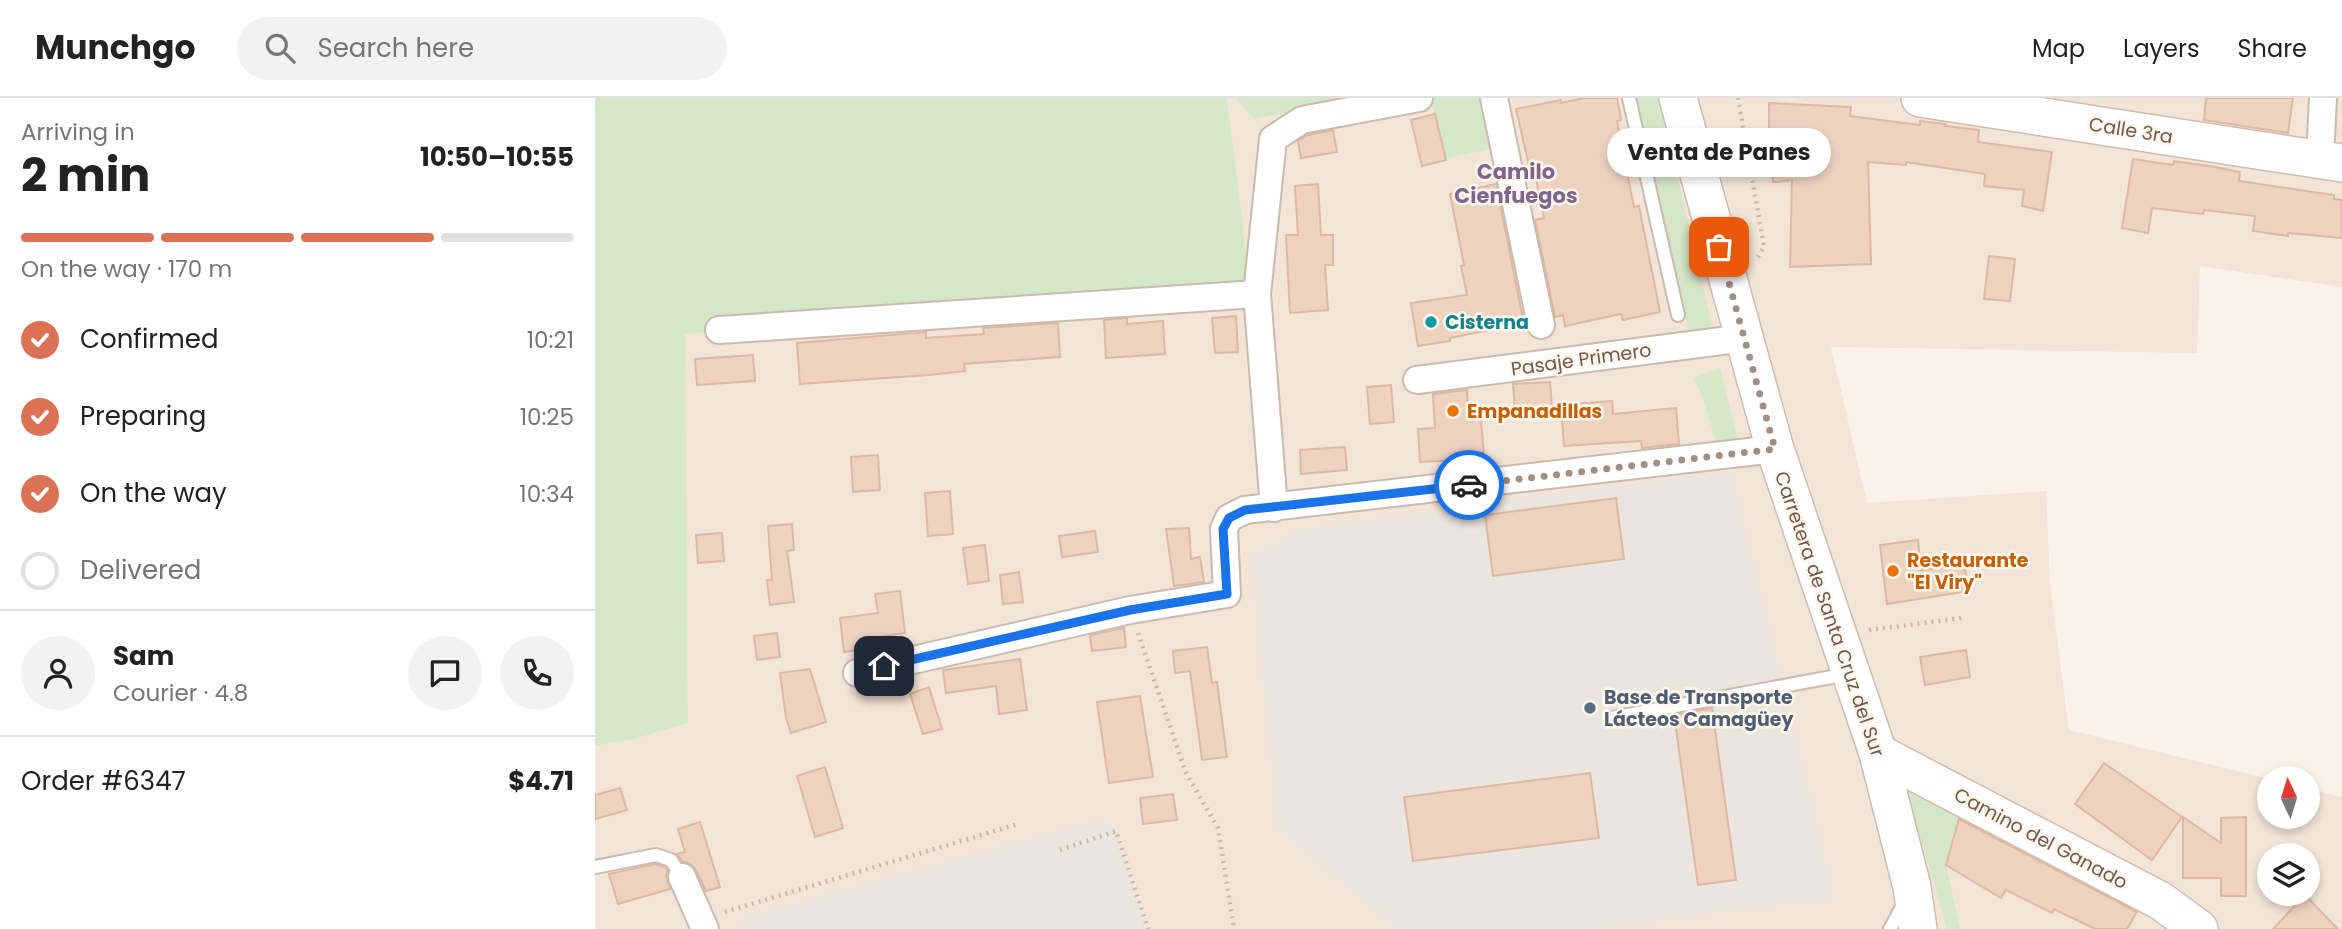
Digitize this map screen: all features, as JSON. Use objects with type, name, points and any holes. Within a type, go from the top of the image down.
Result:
[{"type":"main road","name":"Carretera de Santa Cruz del Sur","points":[[1678,98],[1775,449],[1878,753],[1912,887],[1918,929]]},
{"type":"main road","name":"Calle 3ra","points":[[1920,98],[2331,161]]},
{"type":"main road","name":"Camino del Ganado","points":[[1878,753],[2161,901],[2199,929]]},
{"type":"street","points":[[1274,508],[1257,294],[1273,139],[1302,121],[1419,98]]},
{"type":"street","points":[[1494,98],[1541,325]]},
{"type":"street","points":[[2323,98],[2331,161]]},
{"type":"street","points":[[719,330],[1257,294]]},
{"type":"street","name":"Pasaje Primero","points":[[1417,380],[1745,338]]},
{"type":"street","points":[[857,673],[1130,610],[1227,594],[1223,529],[1229,518],[1245,510],[1775,449]]},
{"type":"street","points":[[682,877],[703,924]]},
{"type":"lane","points":[[1629,98],[1678,315]]},
{"type":"lane","points":[[1611,718],[1850,673]]},
{"type":"lane","points":[[595,867],[656,855],[671,860],[682,877]]},
{"type":"lane","points":[[1890,929],[1912,887]]},
{"type":"path","points":[[1738,98],[1764,247]]},
{"type":"path","points":[[1130,610],[1186,773],[1218,828],[1234,929]]},
{"type":"path","points":[[1837,635],[1962,618]]},
{"type":"path","points":[[703,924],[1018,824]]},
{"type":"path","points":[[1060,850],[1116,831],[1148,929]]},
{"type":"shaded area","points":[[1227,98],[2342,98],[2342,287],[2200,266],[2197,353],[1831,347],[1867,503],[2046,491],[2050,585],[2069,730],[2257,776],[2257,830],[2321,830],[2321,792],[2342,797],[2342,929],[595,929],[595,746],[634,739],[688,723],[684,334],[1249,284]]},
{"type":"shaded area","points":[[1731,471],[1834,897],[1594,929],[1398,929],[1278,827],[1251,559],[1296,530]]},
{"type":"shaded area","points":[[1103,819],[1116,831],[1148,929],[744,929],[741,918]]},
{"type":"green space","points":[[595,98],[1227,98],[1250,284],[685,334],[688,723],[634,739],[595,746]]},
{"type":"green space","points":[[1236,98],[1359,98],[1254,119]]},
{"type":"green space","points":[[1430,98],[1494,98],[1504,146],[1446,158]]},
{"type":"green space","points":[[1635,98],[1659,98],[1715,339],[1691,341]]},
{"type":"green space","points":[[1720,368],[1738,440],[1718,448],[1694,378]]},
{"type":"green space","points":[[1906,788],[1959,818],[1946,865],[1960,929],[1947,929]]},
{"type":"building","points":[[1584,98],[1617,98],[1621,120],[1617,121],[1624,159],[1634,207],[1639,206],[1660,312],[1623,320],[1621,314],[1565,326],[1563,315],[1555,317],[1535,220],[1544,218],[1534,169],[1530,170],[1516,109]]},
{"type":"building","points":[[2206,98],[2293,98],[2288,133],[2204,120]]},
{"type":"building","points":[[1769,103],[1851,107],[1850,116],[1920,125],[1920,121],[1946,124],[1945,126],[1979,130],[1978,142],[2052,152],[2043,211],[2022,206],[2024,190],[1984,186],[1985,174],[1906,162],[1906,165],[1868,162],[1871,264],[1790,267],[1792,180],[1773,182]]},
{"type":"building","points":[[1435,114],[1446,160],[1422,166],[1411,120]]},
{"type":"building","points":[[1333,130],[1337,152],[1301,158],[1298,141],[1308,135]]},
{"type":"building","points":[[2133,159],[2173,165],[2174,161],[2209,166],[2240,172],[2239,181],[2334,195],[2334,199],[2342,200],[2342,238],[2288,233],[2288,236],[2253,231],[2255,216],[2204,210],[2203,214],[2152,208],[2148,233],[2122,228]]},
{"type":"building","points":[[1318,184],[1321,235],[1333,235],[1333,265],[1325,265],[1328,310],[1290,313],[1286,235],[1298,235],[1295,186]]},
{"type":"building","points":[[1496,184],[1524,323],[1418,346],[1411,303],[1467,295],[1450,194]]},
{"type":"building","points":[[1989,256],[2015,259],[2010,301],[1984,299]]},
{"type":"building","points":[[1236,316],[1238,352],[1215,353],[1212,318]]},
{"type":"building","points":[[1127,318],[1127,324],[1163,321],[1165,354],[1106,358],[1104,320]]},
{"type":"building","points":[[1058,323],[1060,357],[964,364],[965,371],[929,375],[800,384],[797,343],[926,332],[926,338],[984,334],[983,328]]},
{"type":"building","points":[[753,355],[755,381],[697,385],[695,359]]},
{"type":"building","points":[[1550,382],[1552,408],[1515,411],[1513,384]]},
{"type":"building","points":[[1391,385],[1394,422],[1370,424],[1367,387]]},
{"type":"building","points":[[1467,390],[1469,419],[1481,418],[1484,459],[1420,462],[1418,429],[1435,428],[1433,394]]},
{"type":"building","points":[[1612,401],[1613,414],[1676,408],[1679,444],[1642,448],[1641,441],[1564,446],[1561,405]]},
{"type":"building","points":[[1345,447],[1347,470],[1301,474],[1300,450]]},
{"type":"building","points":[[878,455],[880,490],[853,492],[851,457]]},
{"type":"building","points":[[950,491],[953,534],[928,536],[925,493]]},
{"type":"building","points":[[1616,498],[1624,559],[1493,576],[1485,515]]},
{"type":"building","points":[[792,524],[794,550],[787,551],[794,602],[770,605],[767,580],[772,580],[768,526]]},
{"type":"building","points":[[1189,528],[1191,559],[1200,557],[1204,582],[1174,586],[1166,529]]},
{"type":"building","points":[[1095,531],[1098,552],[1062,557],[1059,536]]},
{"type":"building","points":[[722,533],[724,561],[698,563],[696,535]]},
{"type":"building","points":[[1918,540],[1921,570],[1964,564],[1969,591],[1887,604],[1880,545]]},
{"type":"building","points":[[985,545],[989,581],[968,584],[963,548]]},
{"type":"building","points":[[1019,572],[1023,602],[1003,604],[1000,575]]},
{"type":"building","points":[[900,591],[905,633],[864,639],[866,649],[844,652],[840,618],[878,613],[875,594]]},
{"type":"building","points":[[1124,628],[1126,647],[1092,651],[1090,635]]},
{"type":"building","points":[[777,633],[780,657],[757,660],[754,636]]},
{"type":"building","points":[[1207,647],[1212,683],[1217,682],[1227,757],[1202,760],[1190,671],[1175,673],[1173,651]]},
{"type":"building","points":[[1966,650],[1970,677],[1925,685],[1920,657]]},
{"type":"building","points":[[1020,659],[1027,710],[999,714],[996,686],[946,693],[943,670]]},
{"type":"building","points":[[810,669],[826,722],[791,733],[786,718],[780,673]]},
{"type":"building","points":[[929,687],[942,729],[923,734],[910,694]]},
{"type":"building","points":[[1140,696],[1153,777],[1109,783],[1097,702]]},
{"type":"building","points":[[1712,708],[1736,880],[1698,885],[1674,715]]},
{"type":"building","points":[[2104,763],[2182,817],[2152,860],[2075,804]]},
{"type":"building","points":[[825,767],[843,828],[815,837],[797,776]]},
{"type":"building","points":[[1590,773],[1599,838],[1413,861],[1404,797]]},
{"type":"building","points":[[620,788],[627,810],[595,819],[595,795]]},
{"type":"building","points":[[1173,794],[1177,820],[1143,824],[1140,798]]},
{"type":"building","points":[[2183,817],[2221,843],[2221,818],[2246,817],[2246,896],[2221,896],[2221,878],[2183,878]]},
{"type":"building","points":[[1959,819],[2137,912],[2127,929],[2095,929],[2054,909],[2052,913],[2006,890],[2001,898],[1946,865]]},
{"type":"building","points":[[700,822],[720,887],[706,891],[696,870],[691,864],[682,861],[677,854],[685,852],[678,829]]},
{"type":"building","points":[[655,864],[668,871],[666,876],[670,889],[618,904],[609,874]]},
{"type":"building","points":[[2295,906],[2316,906],[2338,929],[2273,929]]},
{"type":"way so far","points":[[1469,485],[1775,449],[1719,247]]},
{"type":"place","name":"Venta de Panes","points":[[1719,247]]},
{"type":"place","name":"Cisterna","points":[[1431,322]]},
{"type":"place","name":"Empanadillas","points":[[1453,411]]},
{"type":"place","name":"Restaurante \"El Viry\"","points":[[1893,571]]},
{"type":"place","name":"Base de Transporte Lácteos Camagüey","points":[[1590,708]]},
{"type":"district","name":"Camilo Cienfuegos","points":[[1516,184]]},
{"type":"route","points":[[884,666],[1130,610],[1227,594],[1223,529],[1229,518],[1245,510],[1469,485]]}]
